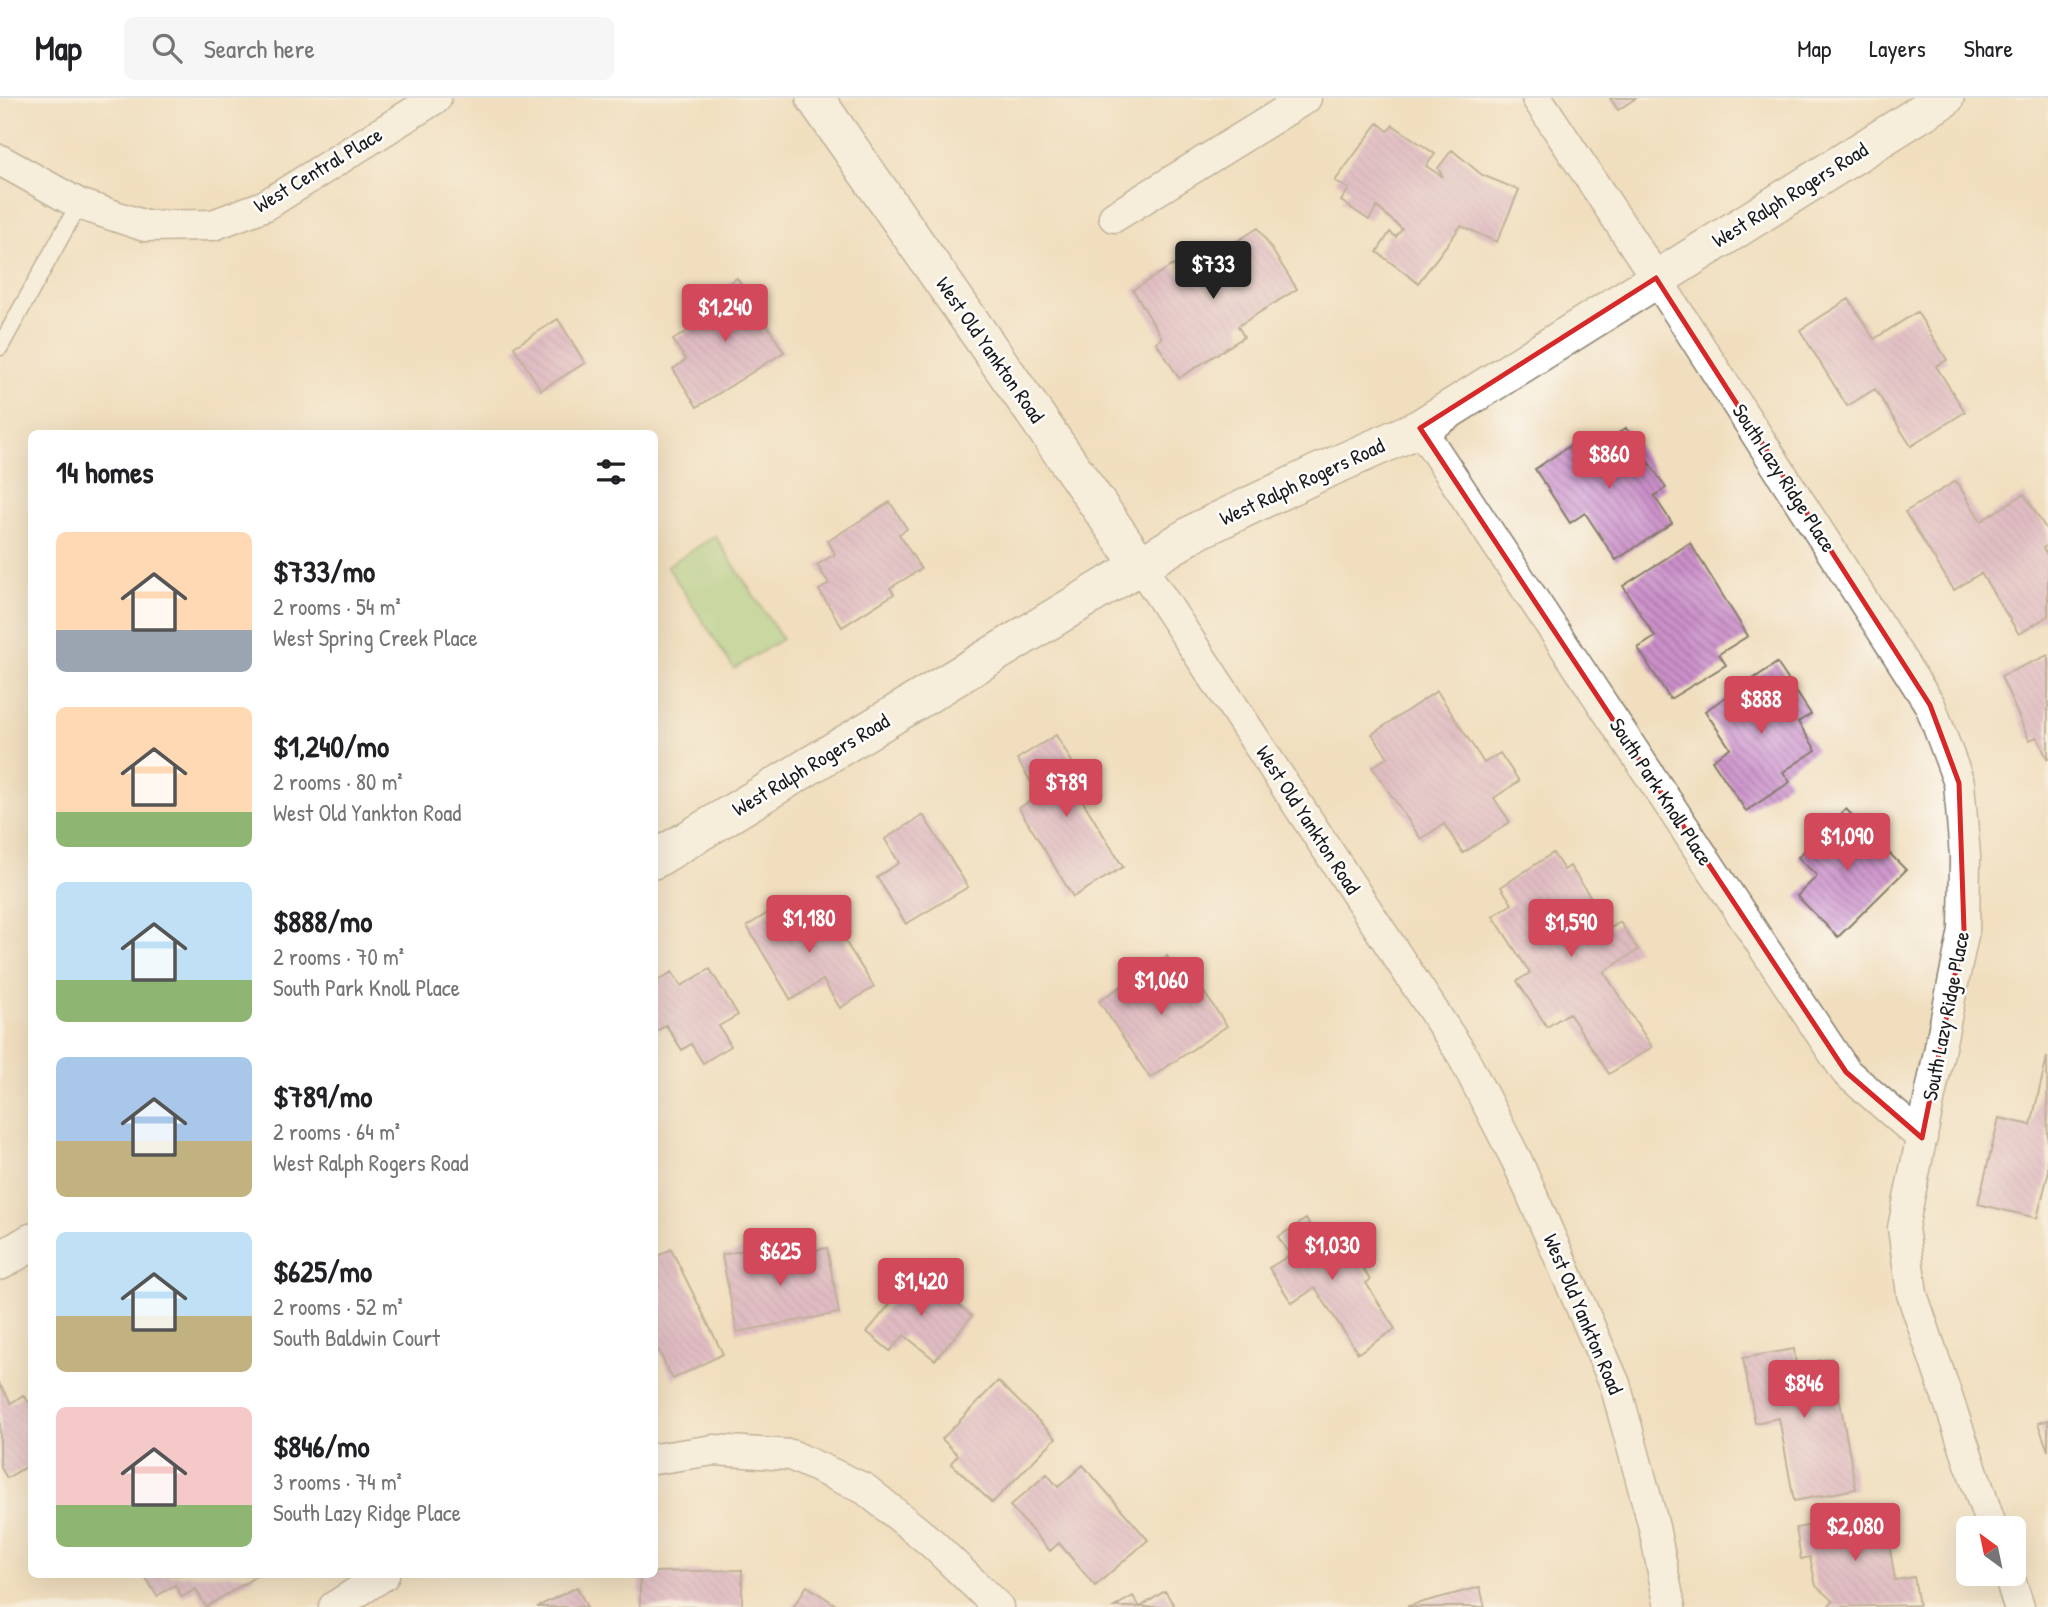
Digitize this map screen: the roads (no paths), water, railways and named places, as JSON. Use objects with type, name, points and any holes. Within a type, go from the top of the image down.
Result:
[{"type":"street","name":"West Central Place","points":[[0,160],[79,204],[145,226],[213,225],[266,205],[436,98]]},
{"type":"street","name":"West Old Yankton Road","points":[[815,98],[1140,565],[1461,1054],[1510,1149],[1615,1384],[1654,1527],[1670,1607]]},
{"type":"street","points":[[1115,217],[1306,98]]},
{"type":"street","name":"South Lazy Ridge Place","points":[[1536,98],[1656,278],[1930,705],[1959,783],[1965,856],[1964,930],[1903,1228],[1912,1294],[1988,1516]]},
{"type":"street","name":"West Ralph Rogers Road","points":[[658,858],[1199,530],[1420,428],[1945,98]]},
{"type":"street","name":"South Park Knoll Place","points":[[1420,428],[1846,1072],[1922,1138]]},
{"type":"street","points":[[0,1261],[28,1244]]},
{"type":"street","points":[[658,1458],[714,1450],[791,1455],[865,1489],[933,1544],[998,1607]]},
{"type":"street","points":[[334,1607],[379,1578]]},
{"type":"street","points":[[2012,1586],[2019,1607]]},
{"type":"lane","points":[[0,347],[79,204]]}]
